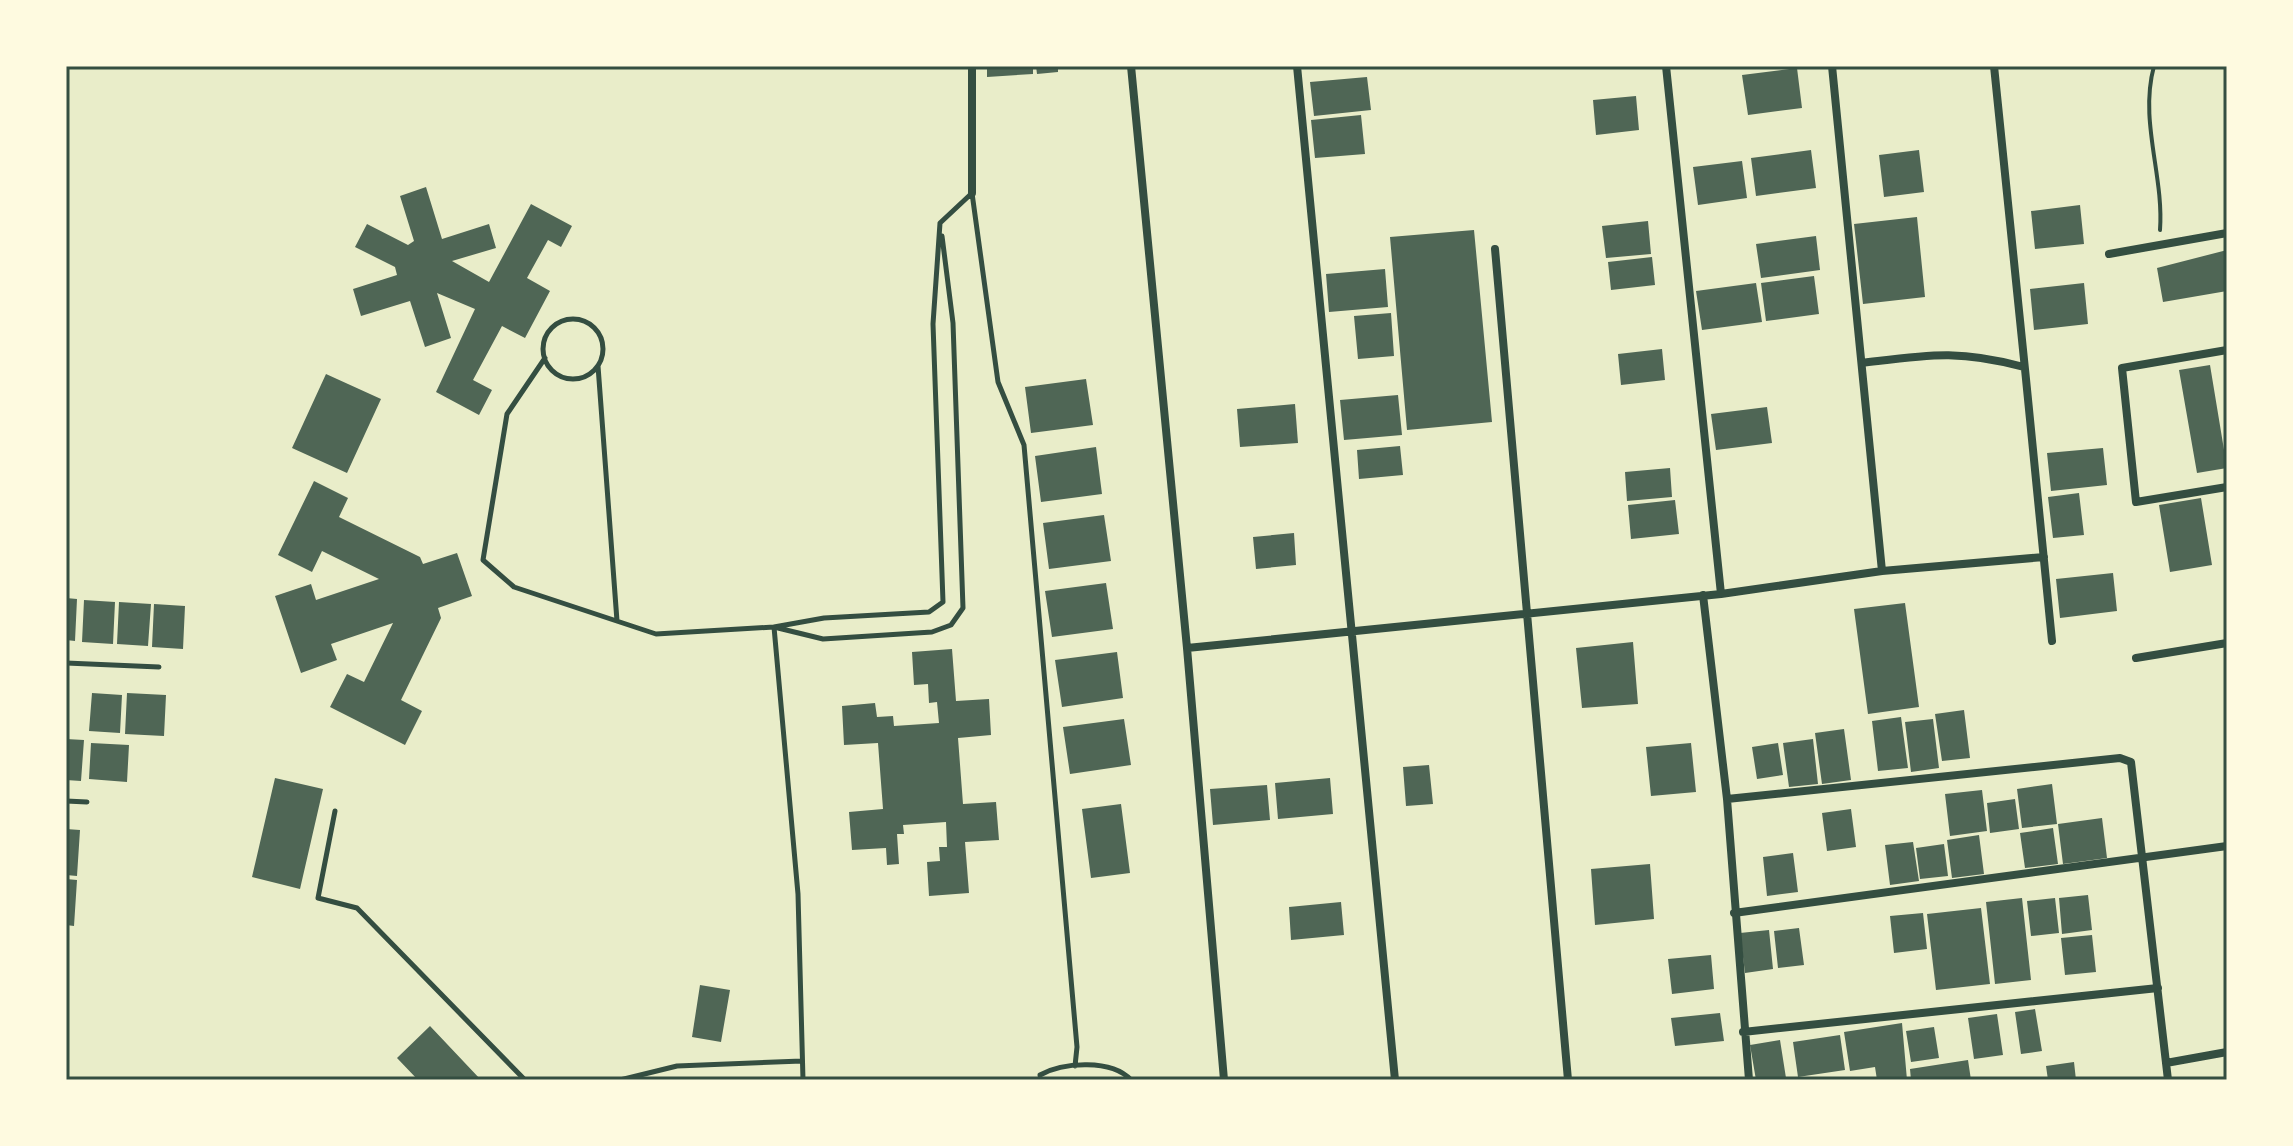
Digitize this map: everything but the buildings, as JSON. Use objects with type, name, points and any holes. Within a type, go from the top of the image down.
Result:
[{"type":"street","points":[[972,66],[972,193]]},
{"type":"street","points":[[1131,66],[1187,648],[1224,1080]]},
{"type":"street","points":[[1297,66],[1395,1080]]},
{"type":"street","points":[[1666,66],[1721,594]]},
{"type":"street","points":[[1832,66],[1882,571]]},
{"type":"street","points":[[1994,66],[2040,494],[2052,641]]},
{"type":"street","points":[[2109,254],[2227,233]]},
{"type":"street","points":[[1495,249],[1568,1080]]},
{"type":"street","points":[[2227,350],[2122,368],[2136,502],[2227,487]]},
{"type":"street","points":[[1862,363],[1951,352],[1977,354],[2024,367]]},
{"type":"street","points":[[1187,648],[1721,594],[1882,571],[2044,557]]},
{"type":"street","points":[[1703,595],[1727,799],[1749,1080]]},
{"type":"street","points":[[2136,658],[2227,643]]},
{"type":"street","points":[[1727,799],[2120,758],[2131,762],[2168,1080]]},
{"type":"street","points":[[1734,913],[2227,846]]},
{"type":"street","points":[[1743,1032],[2158,988]]},
{"type":"street","points":[[2166,1063],[2227,1052]]},
{"type":"lane","points":[[545,358],[507,414],[483,560],[514,587],[656,634],[774,627],[824,618],[929,612],[943,602],[933,324],[940,223],[972,193]]},
{"type":"lane","points":[[972,193],[998,382],[1024,445],[1077,1047],[1075,1066]]},
{"type":"lane","points":[[774,627],[823,639],[932,632],[951,625],[963,608],[953,323],[940,223]]},
{"type":"lane","points":[[598,366],[583,377],[564,378],[555,373],[545,358],[543,348],[550,329],[558,323],[577,319],[587,322],[600,336],[603,346],[598,366],[617,621]]},
{"type":"lane","points":[[774,627],[798,894],[803,1080]]},
{"type":"lane","points":[[66,663],[159,667]]},
{"type":"lane","points":[[66,801],[87,802]]},
{"type":"lane","points":[[335,811],[318,898],[357,908],[525,1080]]},
{"type":"lane","points":[[620,1080],[677,1066],[802,1061]]},
{"type":"lane","points":[[1041,1080],[1040,1075],[1052,1069],[1075,1066],[1114,1070],[1131,1080]]},
{"type":"path","points":[[2154,66],[2149,102],[2162,206],[2158,245]]}]
